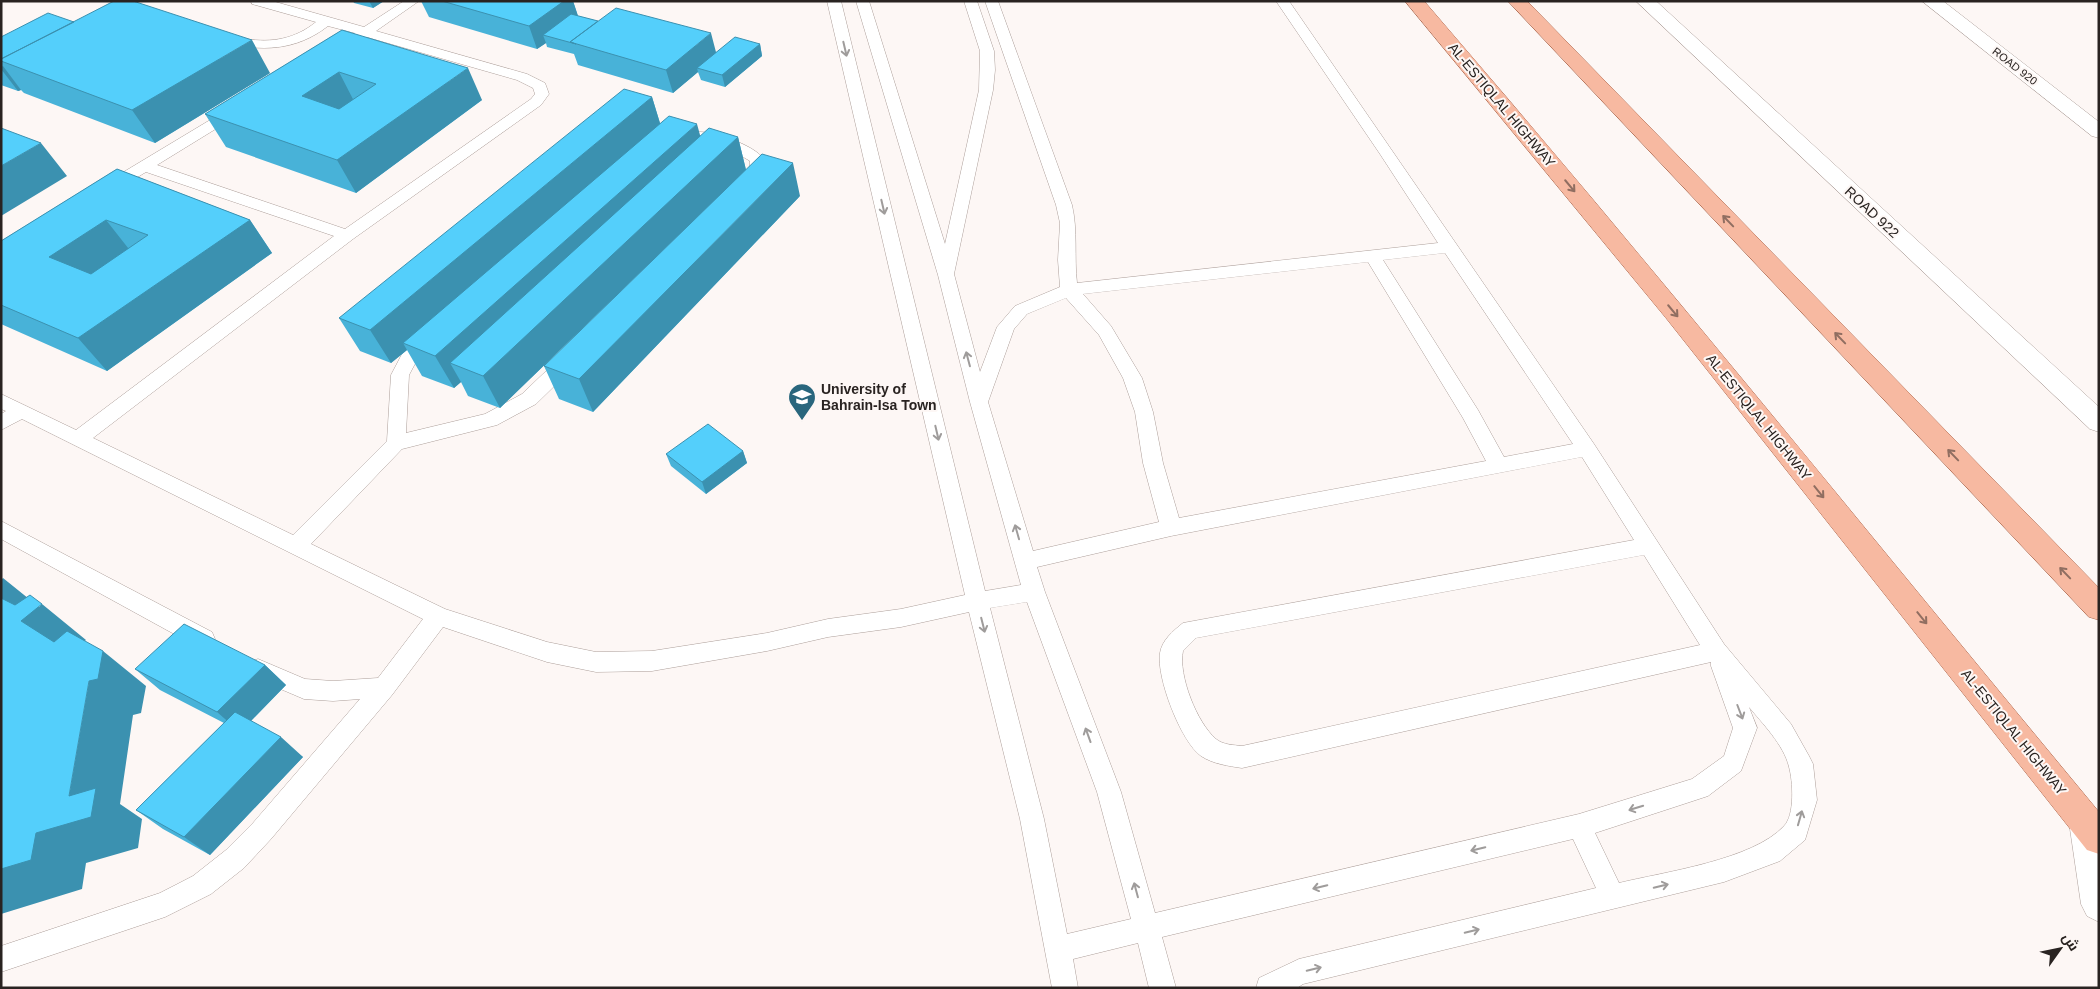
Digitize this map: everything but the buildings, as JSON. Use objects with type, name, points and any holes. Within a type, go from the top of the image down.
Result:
[{"type":"main road","name":"AL-ESTIQLAL HIGHWAY","points":[[1414,1],[1488,87],[1718,366],[2092,830]]},
{"type":"main road","points":[[1517,1],[2099,608]]},
{"type":"street","name":"ROAD 922","points":[[1646,1],[2099,422]]},
{"type":"street","name":"ROAD 920","points":[[1931,1],[2099,132]]},
{"type":"street","points":[[2092,830],[2099,904]]},
{"type":"lane","points":[[79,438],[347,235],[536,102],[542,94],[540,86],[522,77],[324,22],[257,1]]},
{"type":"lane","points":[[348,43],[413,1]]},
{"type":"lane","points":[[834,1],[977,601],[1032,819],[1059,948],[1065,988]]},
{"type":"lane","points":[[862,1],[946,276],[979,402],[1034,592],[1109,792],[1163,988]]},
{"type":"lane","points":[[946,276],[986,90],[988,70],[987,50],[970,1]]},
{"type":"lane","points":[[991,1],[1064,205],[1068,223],[1066,260],[1069,290],[1110,337],[1130,373],[1144,412],[1151,454],[1171,528]]},
{"type":"lane","points":[[1269,988],[1299,972],[1724,870],[1770,852],[1796,832],[1805,800],[1801,764],[1783,731],[1716,651],[1587,449],[1388,154],[1282,1]]},
{"type":"lane","points":[[212,34],[240,43],[261,45],[284,43],[312,33],[324,22]]},
{"type":"lane","points":[[94,196],[247,104]]},
{"type":"lane","points":[[296,546],[396,442],[490,420],[529,399],[746,189],[756,177],[759,164],[756,157],[746,150],[701,136],[679,139],[664,144],[635,164],[420,344],[408,359],[400,375],[396,442]]},
{"type":"lane","points":[[145,166],[347,235]]},
{"type":"lane","points":[[979,402],[1006,327],[1021,310],[1069,290],[1449,247]]},
{"type":"lane","points":[[1372,255],[1471,415],[1498,464]]},
{"type":"lane","points":[[1,401],[438,616],[555,654],[596,662],[652,661],[767,642],[828,628],[901,618],[977,601],[1034,592]]},
{"type":"lane","points":[[1,422],[21,411]]},
{"type":"lane","points":[[1026,562],[1171,528],[1498,464],[1587,449]]},
{"type":"lane","points":[[1,529],[273,677],[304,689],[333,691],[384,688]]},
{"type":"lane","points":[[1650,546],[1191,630],[1179,639],[1171,650],[1169,664],[1190,724],[1198,737],[1210,748],[1225,755],[1242,757],[1716,651]]},
{"type":"lane","points":[[1,959],[165,904],[202,885],[235,859],[262,831],[384,688],[438,616]]},
{"type":"lane","points":[[1059,948],[1579,826],[1699,788],[1733,763],[1746,728],[1716,651]]},
{"type":"lane","points":[[1579,826],[1613,897]]},
{"type":"place","name":"University of Bahrain-Isa Town","points":[[802,421]]}]
